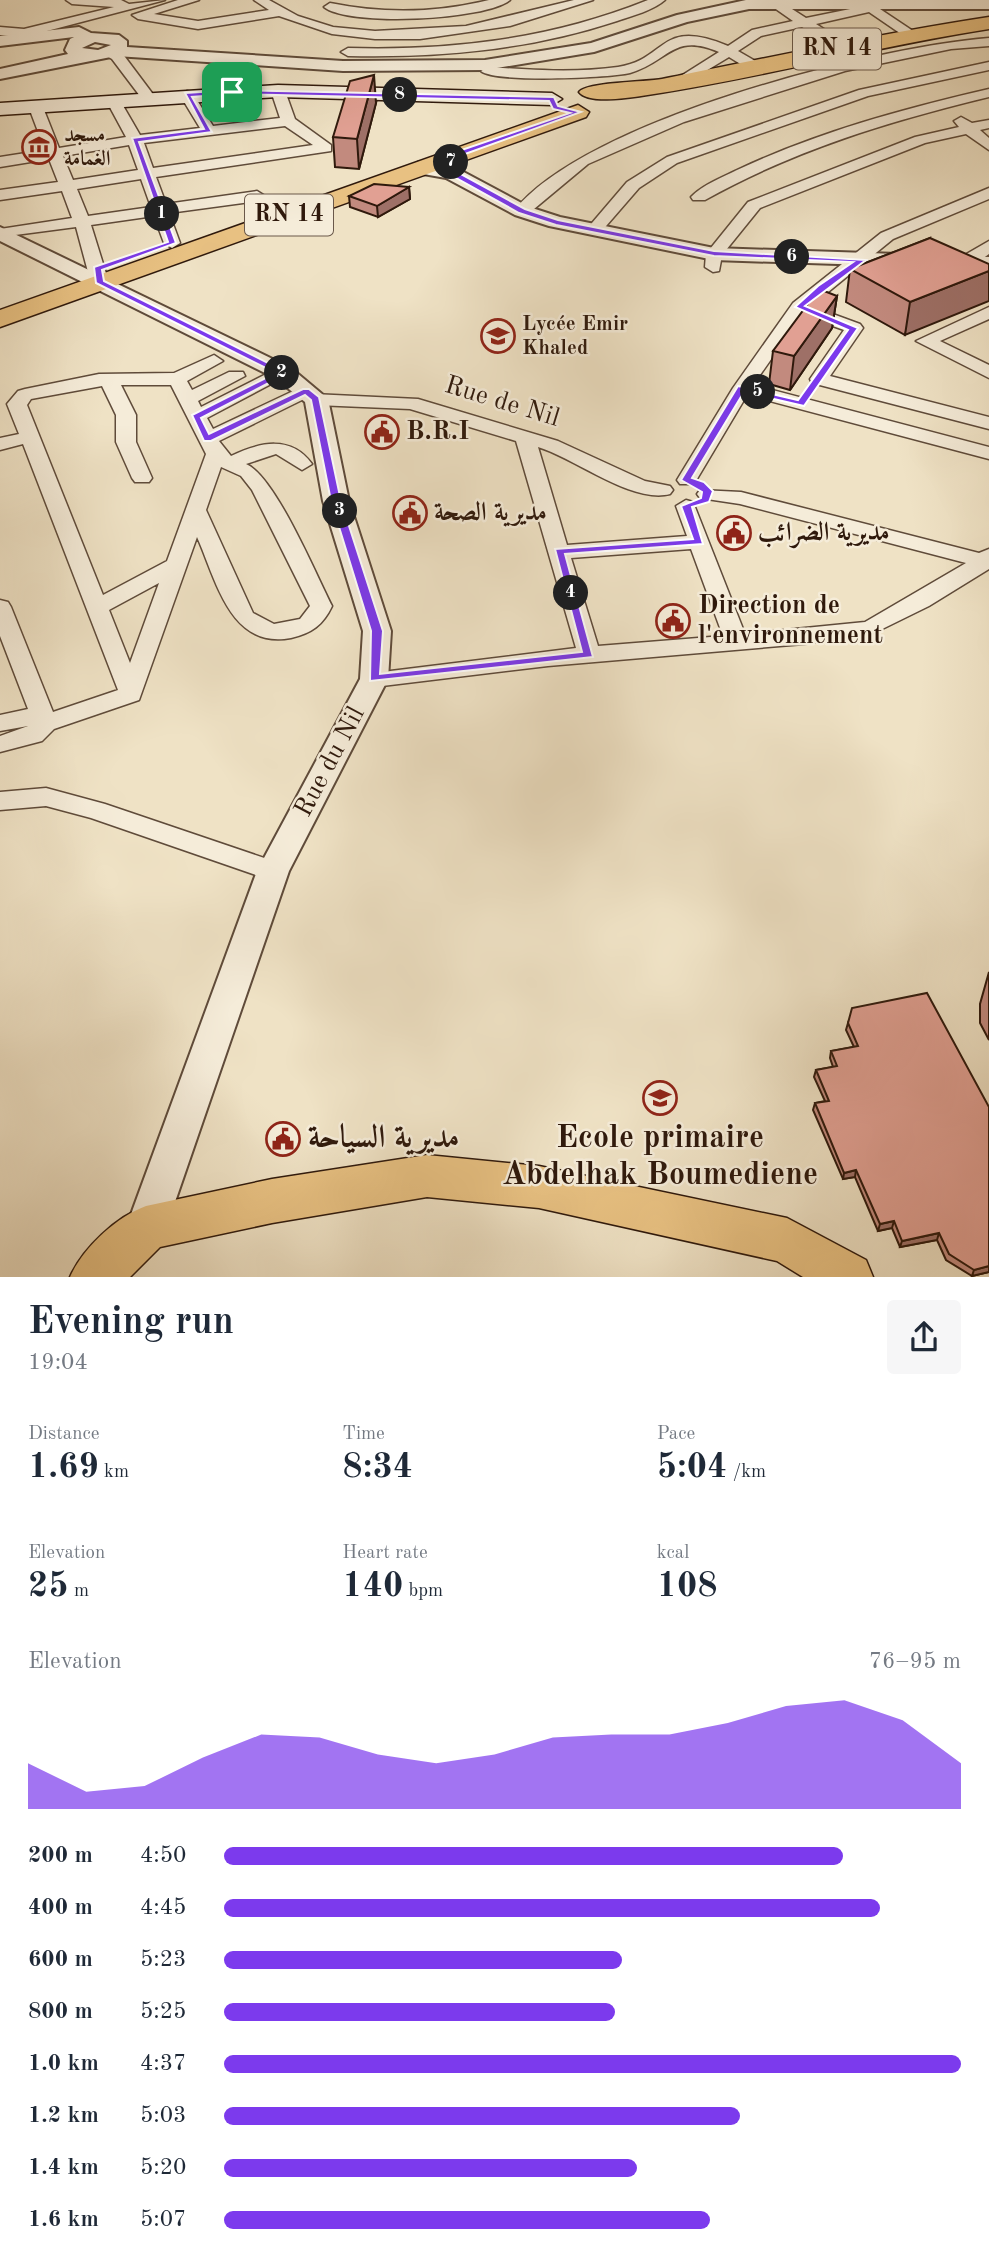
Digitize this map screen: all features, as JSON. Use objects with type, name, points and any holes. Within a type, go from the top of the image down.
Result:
[{"type":"main road","name":"RN 14","points":[[0,303],[419,168],[451,165],[590,103],[752,65],[989,23]]},
{"type":"main road","points":[[0,109],[148,97],[278,91],[552,102],[562,93],[590,103]]},
{"type":"main road","name":"RN 14","points":[[0,319],[93,275],[172,243],[534,114],[552,102]]},
{"type":"main road","points":[[95,1277],[146,1228],[272,1201],[427,1176],[539,1187],[787,1241],[848,1277]]},
{"type":"street","points":[[66,0],[83,33]]},
{"type":"street","points":[[72,0],[138,10],[198,25],[276,13]]},
{"type":"street","points":[[0,74],[83,33],[138,10],[164,3],[193,0]]},
{"type":"street","points":[[260,0],[276,13],[299,22],[341,31],[425,33],[507,22],[587,0]]},
{"type":"street","points":[[299,22],[335,3],[373,15],[413,16],[460,12],[504,0]]},
{"type":"street","points":[[348,52],[390,54],[456,51],[508,44],[580,29],[624,16],[659,0]]},
{"type":"street","points":[[115,48],[416,62],[482,59],[586,43],[674,14],[741,0]]},
{"type":"street","points":[[486,68],[594,47],[721,9],[771,1],[871,6],[989,4]]},
{"type":"street","points":[[771,1],[844,48]]},
{"type":"street","points":[[164,3],[198,25]]},
{"type":"street","points":[[531,4],[551,12]]},
{"type":"street","points":[[686,79],[757,33],[871,6],[912,35]]},
{"type":"street","points":[[25,18],[83,33],[115,48],[343,65],[486,68],[526,74],[620,71],[642,65],[668,45],[687,39],[730,52],[752,65]]},
{"type":"street","points":[[0,31],[83,33]]},
{"type":"street","points":[[0,41],[83,33]]},
{"type":"street","points":[[425,33],[456,51]]},
{"type":"street","points":[[522,211],[583,161],[679,119],[818,74],[951,45],[989,42]]},
{"type":"street","points":[[115,48],[117,56],[148,97]]},
{"type":"street","points":[[881,60],[946,103],[968,129],[989,146]]},
{"type":"street","points":[[594,230],[633,186],[672,160],[864,93],[989,66]]},
{"type":"street","points":[[486,68],[486,98]]},
{"type":"street","points":[[0,195],[326,148],[288,121],[278,91]]},
{"type":"street","points":[[699,197],[727,179],[845,132],[989,93]]},
{"type":"street","points":[[187,95],[209,131]]},
{"type":"street","points":[[113,100],[135,140],[172,243]]},
{"type":"street","points":[[35,105],[52,153],[68,184],[93,275]]},
{"type":"street","points":[[0,162],[135,140],[288,121]]},
{"type":"street","points":[[713,261],[754,205],[920,140],[989,124]]},
{"type":"street","points":[[451,165],[522,211],[713,261],[926,260],[974,267],[989,246]]},
{"type":"street","points":[[687,480],[742,388],[799,307],[821,287],[862,260],[887,236],[989,193]]},
{"type":"street","points":[[1,233],[257,196]]},
{"type":"street","points":[[1,233],[93,275],[302,388]]},
{"type":"street","points":[[799,307],[854,328],[801,404]]},
{"type":"street","points":[[984,318],[925,341],[989,372]]},
{"type":"street","points":[[131,694],[95,609],[17,404],[25,395],[109,380],[177,379],[214,361]]},
{"type":"street","points":[[186,400],[236,376]]},
{"type":"street","points":[[177,379],[195,417],[218,453],[248,472],[261,488],[321,606],[318,615],[304,626],[289,631],[267,632],[253,627],[244,617],[195,508]]},
{"type":"street","points":[[819,379],[989,423]]},
{"type":"street","points":[[109,380],[126,415],[126,442],[142,478]]},
{"type":"street","points":[[195,417],[302,388]]},
{"type":"street","points":[[131,694],[195,508],[218,453],[302,388]]},
{"type":"street","name":"Rue de Nil","points":[[302,388],[411,403],[551,445],[640,486],[663,490]]},
{"type":"street","name":"Rue du Nil","points":[[146,1228],[273,871],[374,679],[377,631],[302,388]]},
{"type":"street","points":[[742,388],[989,452]]},
{"type":"street","points":[[0,444],[30,437]]},
{"type":"street","points":[[525,437],[589,654]]},
{"type":"street","points":[[218,453],[275,447],[292,453],[302,464]]},
{"type":"street","points":[[707,494],[700,503],[686,506],[667,499],[663,490],[673,481],[687,480],[700,484],[707,494],[741,498],[988,559]]},
{"type":"street","points":[[686,506],[737,643]]},
{"type":"street","points":[[559,552],[699,542]]},
{"type":"street","points":[[374,679],[589,654],[737,643],[870,628],[921,601],[988,559]]},
{"type":"street","points":[[95,609],[175,566]]},
{"type":"street","points":[[0,607],[45,723]]},
{"type":"street","points":[[0,744],[33,735],[45,723],[131,694]]},
{"type":"street","points":[[0,723],[28,717],[45,723]]},
{"type":"street","points":[[0,801],[46,797],[96,810],[273,871]]},
{"type":"building","points":[[374,75],[357,139],[333,137],[350,81]]},
{"type":"building","points":[[374,184],[409,187],[377,206],[349,196]]},
{"type":"building","points":[[930,238],[989,264],[989,271],[910,302],[850,269]]},
{"type":"building","points":[[819,289],[837,296],[794,356],[773,351]]},
{"type":"building","points":[[927,993],[989,1107],[989,1266],[974,1270],[949,1254],[939,1233],[902,1241],[894,1221],[880,1224],[856,1170],[844,1173],[815,1103],[829,1101],[816,1070],[837,1066],[831,1051],[858,1046],[848,1023],[852,1008]]},
{"type":"place","name":"مسجد الغمامة","points":[[39,147]]},
{"type":"place","name":"Lycée Emir Khaled","points":[[498,336]]},
{"type":"place","name":"B.R.I","points":[[382,432]]},
{"type":"place","name":"مديرية الصحة","points":[[410,513]]},
{"type":"place","name":"مديرية الضرائب","points":[[734,533]]},
{"type":"place","name":"Direction de l'environnement","points":[[673,621]]},
{"type":"place","name":"Ecole primaire Abdelhak Boumediene","points":[[660,1098]]},
{"type":"place","name":"مديرية السياحة","points":[[283,1139]]},
{"type":"route","points":[[232,92],[552,99],[552,105],[555,107],[578,112],[450,157],[451,173],[522,211],[556,222],[714,254],[862,260],[821,287],[799,307],[854,328],[801,404],[742,388],[687,480],[700,484],[708,491],[705,500],[686,506],[699,542],[559,552],[589,654],[374,679],[377,631],[336,501],[316,399],[306,391],[207,439],[195,417],[284,373],[100,283],[97,268],[172,243],[135,140],[209,131],[187,95],[232,92]]}]
